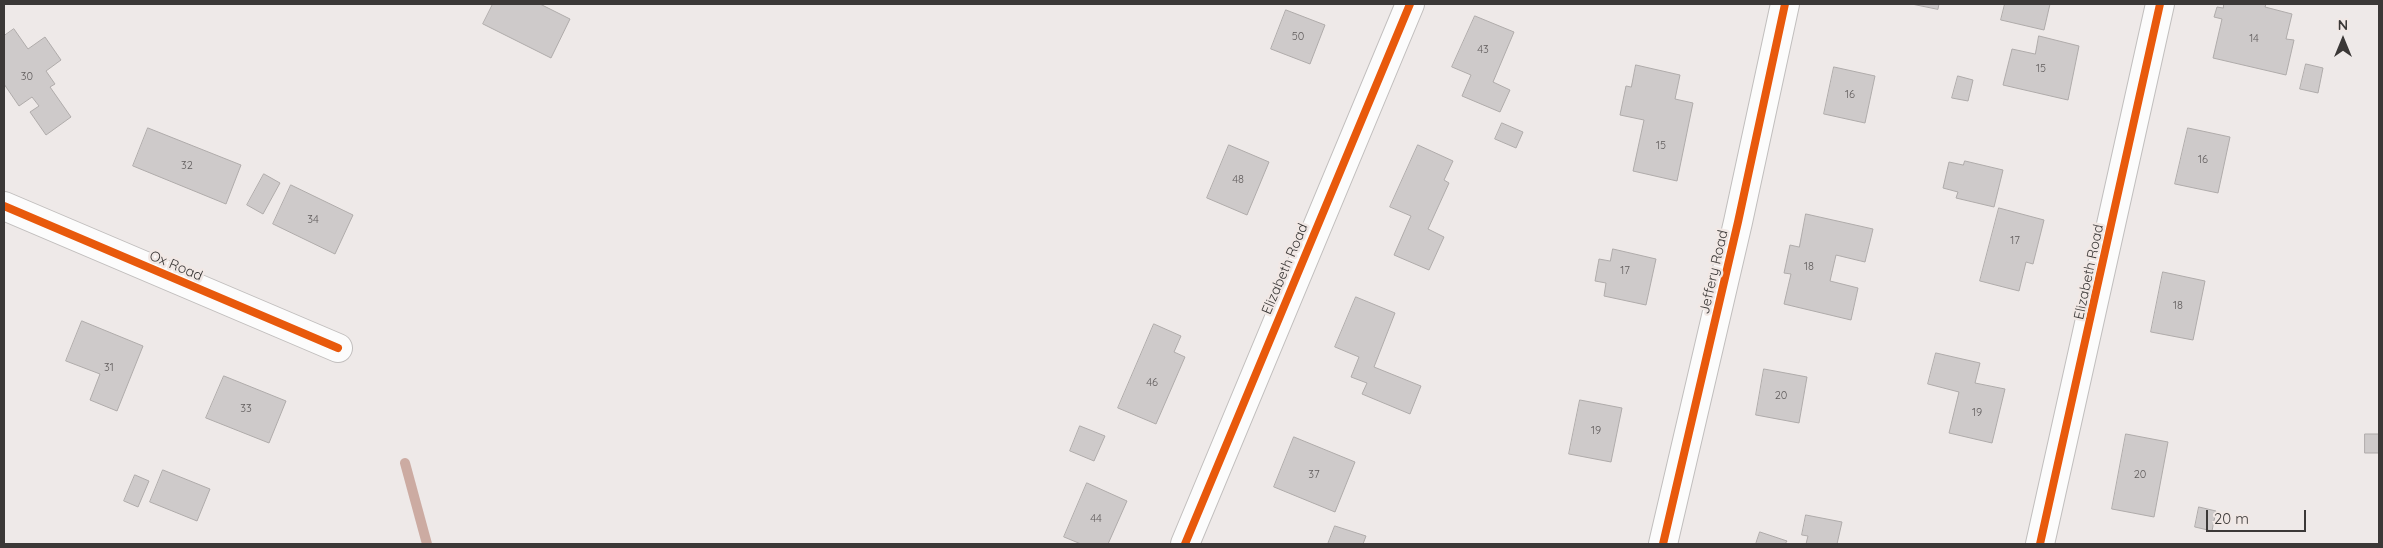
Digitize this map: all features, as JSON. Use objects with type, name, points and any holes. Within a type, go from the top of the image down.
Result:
[{"type":"street","name":"Elizabeth Road","points":[[1185,544],[1410,4]]},
{"type":"street","name":"Jeffery Road","points":[[1663,544],[1738,222],[1786,4]]},
{"type":"street","name":"Elizabeth Road","points":[[2040,544],[2160,4]]},
{"type":"street","name":"Ox Road","points":[[4,206],[338,348]]},
{"type":"building","points":[[493,4],[540,4],[570,19],[551,58],[483,24]]},
{"type":"building","points":[[1912,4],[1939,4],[1938,9]]},
{"type":"building","points":[[2005,4],[2050,4],[2044,30],[2001,20]]},
{"type":"building","points":[[2224,4],[2266,4],[2265,7],[2292,14],[2286,39],[2294,40],[2286,75],[2213,58],[2222,19],[2214,17],[2217,7],[2223,8]]},
{"type":"building","points":[[1286,10],[1325,25],[1310,64],[1271,49]]},
{"type":"building","points":[[1475,16],[1514,32],[1493,82],[1510,90],[1500,112],[1462,96],[1471,75],[1452,67]]},
{"type":"building","points":[[14,29],[28,49],[45,37],[61,60],[46,71],[55,84],[50,87],[71,117],[46,135],[30,112],[39,106],[32,97],[19,106],[4,84],[4,36]]},
{"type":"building","points":[[2039,36],[2079,46],[2068,100],[2003,85],[2012,49],[2035,54]]},
{"type":"building","points":[[2306,64],[2323,68],[2318,93],[2300,89]]},
{"type":"building","points":[[1636,65],[1680,75],[1675,99],[1693,103],[1677,181],[1633,171],[1644,120],[1620,115],[1626,86],[1631,87]]},
{"type":"building","points":[[1834,67],[1875,76],[1865,123],[1824,114]]},
{"type":"building","points":[[1958,76],[1973,80],[1968,101],[1952,98]]},
{"type":"building","points":[[1502,123],[1523,132],[1516,148],[1495,139]]},
{"type":"building","points":[[148,128],[241,165],[226,204],[133,166]]},
{"type":"building","points":[[2188,128],[2230,137],[2218,193],[2175,184]]},
{"type":"building","points":[[1229,145],[1269,162],[1247,215],[1207,198]]},
{"type":"building","points":[[1418,145],[1453,161],[1444,180],[1449,183],[1428,229],[1444,237],[1429,270],[1394,255],[1411,216],[1390,207]]},
{"type":"building","points":[[1965,161],[2003,170],[1994,207],[1956,198],[1958,192],[1943,188],[1949,162],[1963,165]]},
{"type":"building","points":[[264,174],[280,183],[263,214],[247,205]]},
{"type":"building","points":[[291,185],[353,215],[335,254],[273,224]]},
{"type":"building","points":[[1999,208],[2044,220],[2033,264],[2026,262],[2019,291],[1980,281]]},
{"type":"building","points":[[1806,214],[1873,229],[1865,262],[1836,255],[1830,281],[1858,288],[1851,320],[1784,304],[1791,274],[1784,273],[1790,245],[1799,247]]},
{"type":"building","points":[[1613,249],[1656,259],[1646,305],[1604,296],[1606,283],[1595,281],[1599,259],[1610,261]]},
{"type":"building","points":[[2163,272],[2205,281],[2193,340],[2151,332]]},
{"type":"building","points":[[1356,297],[1395,313],[1374,367],[1421,386],[1410,414],[1362,394],[1367,383],[1351,377],[1359,357],[1335,347]]},
{"type":"building","points":[[82,321],[143,346],[117,411],[90,400],[100,374],[66,361]]},
{"type":"building","points":[[1154,324],[1181,336],[1174,352],[1185,357],[1156,424],[1118,408]]},
{"type":"building","points":[[1936,353],[1980,363],[1975,383],[2005,389],[1992,443],[1949,433],[1959,392],[1928,384]]},
{"type":"building","points":[[1764,369],[1807,377],[1799,423],[1756,415]]},
{"type":"building","points":[[224,376],[286,401],[269,443],[206,418]]},
{"type":"building","points":[[1580,400],[1622,408],[1611,462],[1569,454]]},
{"type":"building","points":[[1080,426],[1105,436],[1094,461],[1070,451]]},
{"type":"building","points":[[2126,434],[2168,442],[2154,517],[2112,509]]},
{"type":"building","points":[[2365,434],[2379,434],[2379,453],[2365,453]]},
{"type":"building","points":[[1294,437],[1355,462],[1335,512],[1274,487]]},
{"type":"building","points":[[163,470],[210,489],[197,521],[150,502]]},
{"type":"building","points":[[135,475],[149,481],[138,507],[124,501]]},
{"type":"building","points":[[1087,483],[1127,501],[1108,544],[1081,544],[1064,537]]},
{"type":"building","points":[[2199,507],[2216,511],[2212,531],[2195,527]]},
{"type":"building","points":[[1806,515],[1842,522],[1837,544],[1806,544],[1808,536],[1802,535]]},
{"type":"building","points":[[1335,526],[1366,536],[1363,544],[1328,544]]},
{"type":"building","points":[[1760,532],[1787,541],[1785,544],[1756,544]]},
{"type":"waterway","points":[[405,463],[427,544]]},
{"type":"cycle path","points":[[1185,544],[1410,4]]},
{"type":"cycle path","points":[[1663,544],[1738,222],[1785,4]]},
{"type":"cycle path","points":[[2040,544],[2160,4]]},
{"type":"cycle path","points":[[4,206],[338,348]]}]
